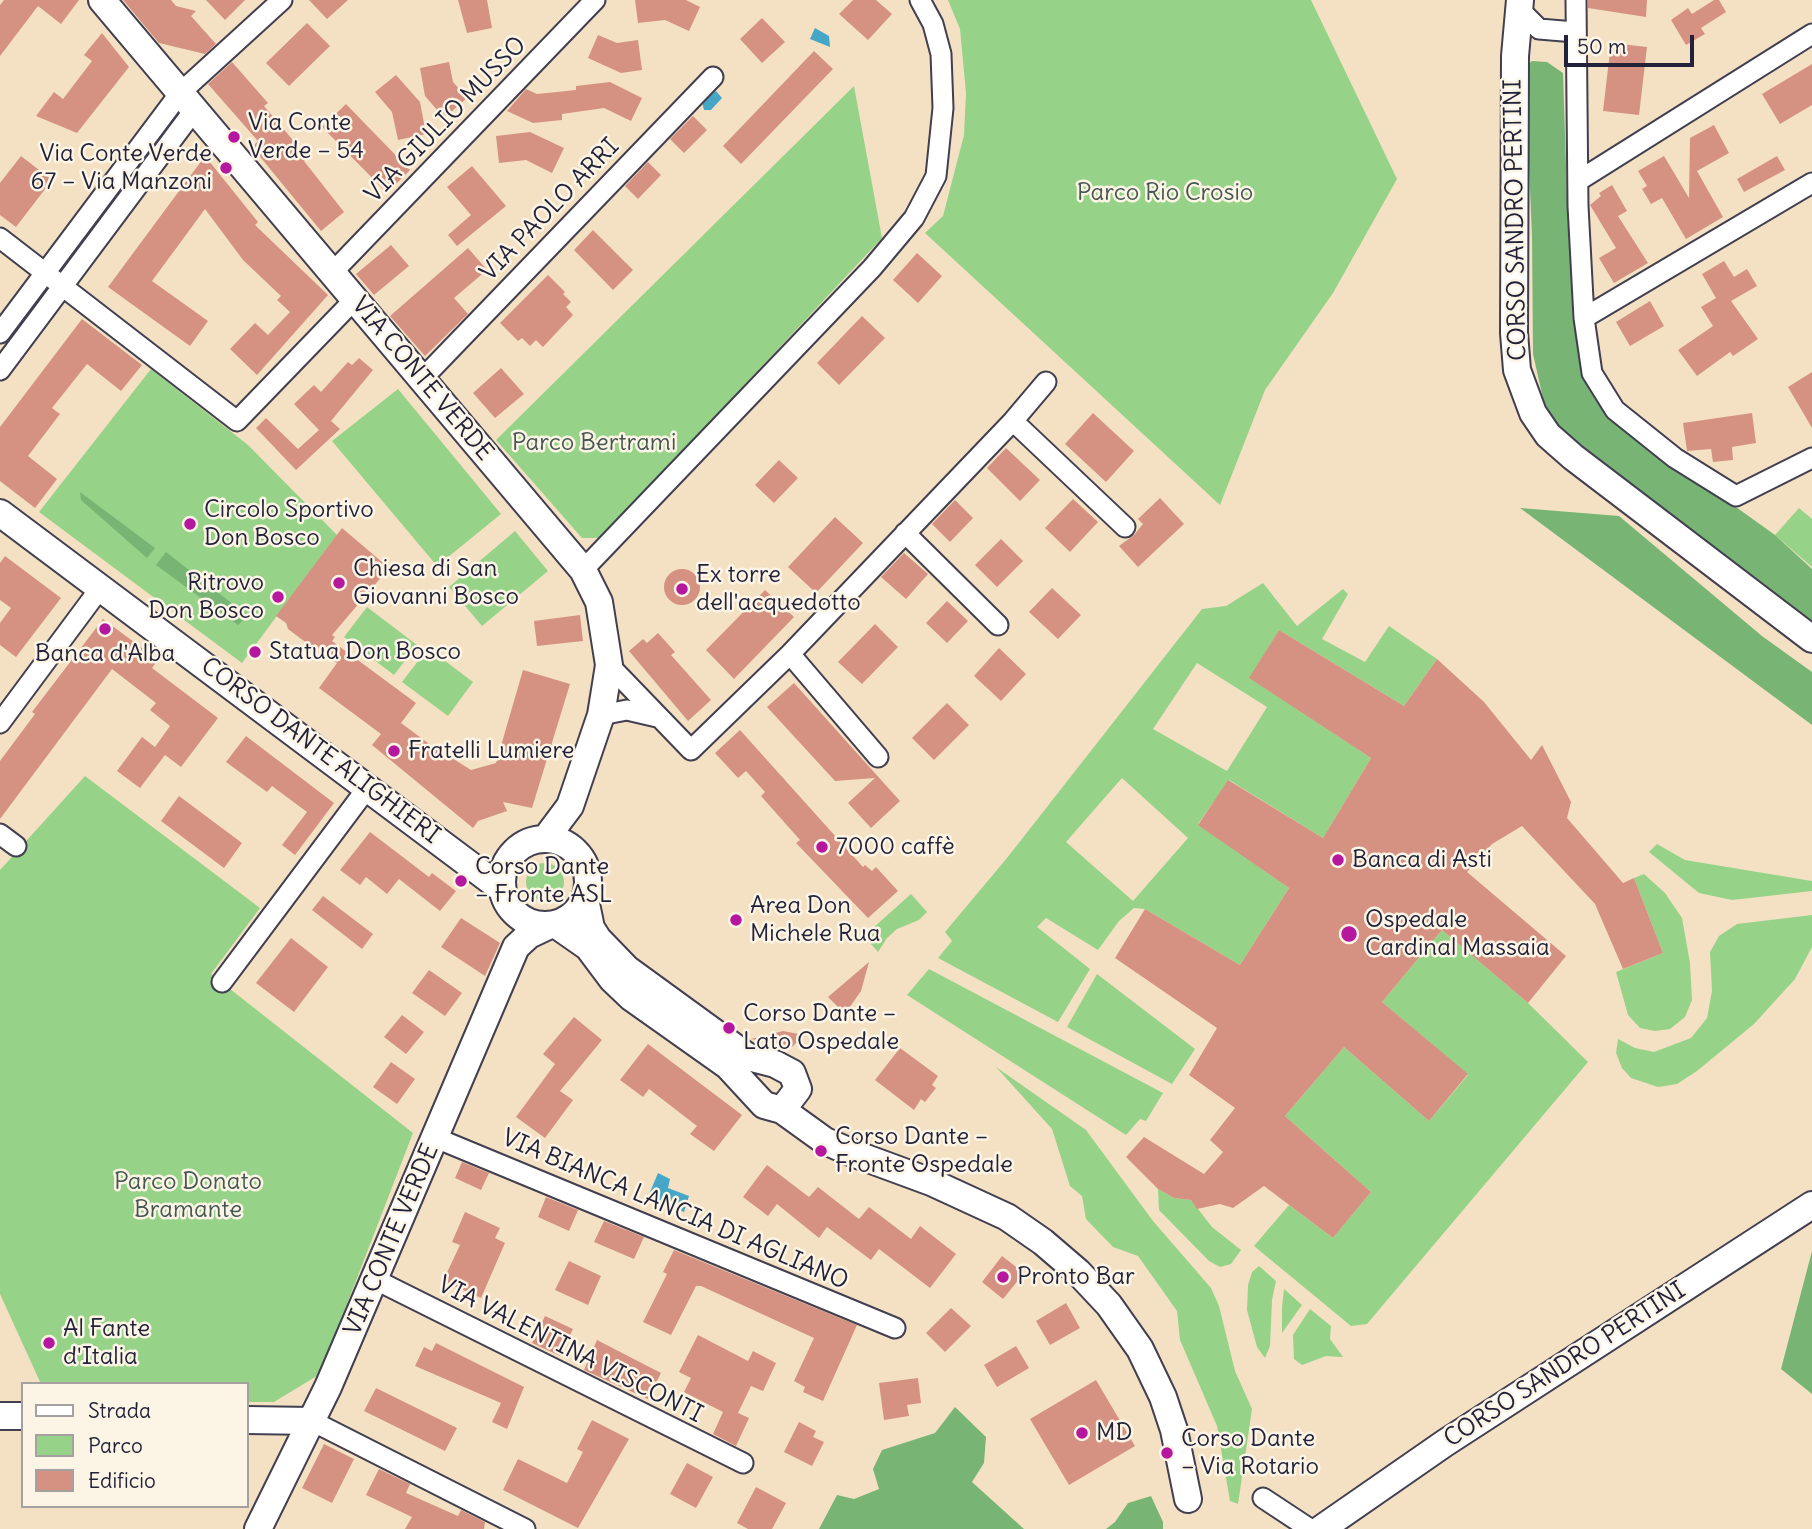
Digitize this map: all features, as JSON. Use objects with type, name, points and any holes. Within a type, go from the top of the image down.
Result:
[{"type":"street","name":"VIA CONTE VERDE","points":[[102,0],[583,569],[599,602],[609,666],[600,715],[570,806],[546,838]]},
{"type":"street","points":[[0,333],[187,101],[282,0]]},
{"type":"street","name":"VIA GIULIO MUSSO","points":[[332,273],[595,0]]},
{"type":"street","points":[[583,569],[887,253],[914,218],[936,176],[943,108],[941,54],[933,24],[920,0]]},
{"type":"street","points":[[1576,0],[1578,181],[1584,318],[1592,373],[1615,410],[1675,458],[1735,496],[1812,458]]},
{"type":"street","points":[[1519,5],[1539,29],[1575,32]]},
{"type":"street","name":"CORSO SANDRO PERTINI","points":[[1519,5],[1515,56],[1514,333],[1517,370],[1533,413],[1548,435],[1573,457],[1812,639]]},
{"type":"street","points":[[1515,56],[1539,35],[1551,30]]},
{"type":"street","points":[[1578,181],[1812,34]]},
{"type":"street","name":"VIA PAOLO ARRI","points":[[423,378],[713,77]]},
{"type":"street","points":[[0,370],[65,287],[187,101]]},
{"type":"street","points":[[1584,318],[1812,183]]},
{"type":"street","points":[[0,238],[237,421],[354,300]]},
{"type":"street","points":[[609,666],[691,750],[790,654],[1013,421],[1046,382]]},
{"type":"street","points":[[1013,421],[1125,527]]},
{"type":"street","name":"CORSO DANTE ALIGHIERI","points":[[0,513],[502,889]]},
{"type":"street","points":[[905,533],[998,625]]},
{"type":"street","points":[[0,723],[101,587]]},
{"type":"street","points":[[790,654],[878,757]]},
{"type":"street","points":[[600,715],[627,710],[657,717]]},
{"type":"street","points":[[222,982],[368,787]]},
{"type":"street","name":"VIA CONTE VERDE","points":[[570,806],[572,848]]},
{"type":"street","points":[[0,834],[16,846]]},
{"type":"street","points":[[782,1110],[798,1089],[792,1073],[775,1064],[748,1057],[627,969],[597,939],[591,928],[585,899],[587,871],[572,848],[546,838],[523,844],[507,861],[502,889],[507,904],[517,915],[537,925],[551,925],[588,947],[612,979],[641,1005],[728,1066],[764,1105],[782,1110],[825,1141],[953,1191],[1007,1217],[1043,1242],[1078,1272],[1109,1305],[1140,1349],[1163,1397],[1174,1430],[1188,1499]]},
{"type":"street","points":[[470,864],[507,861]]},
{"type":"street","points":[[516,947],[529,935],[567,919],[585,899]]},
{"type":"street","name":"VIA CONTE VERDE","points":[[258,1529],[376,1280],[436,1138],[516,947],[517,915]]},
{"type":"street","name":"VIA BIANCA LANCIA DI AGLIANO","points":[[436,1138],[895,1328]]},
{"type":"street","name":"CORSO SANDRO PERTINI","points":[[1321,1529],[1445,1443],[1812,1205]]},
{"type":"street","name":"VIA VALENTINA VISCONTI","points":[[376,1280],[743,1463]]},
{"type":"street","points":[[0,1416],[21,1416]]},
{"type":"street","points":[[248,1420],[307,1430],[525,1529]]},
{"type":"street","points":[[248,1438],[307,1430]]},
{"type":"street","points":[[0,1433],[21,1433]]},
{"type":"street","points":[[1264,1498],[1310,1529]]},
{"type":"green space","name":"Parco Rio Crosio","points":[[948,0],[1311,0],[1397,179],[1333,293],[1265,390],[1220,505],[925,233],[943,216],[964,135],[966,93],[960,29]]},
{"type":"green space","points":[[1532,61],[1547,62],[1563,73],[1568,227],[1581,369],[1620,424],[1775,535],[1812,569],[1812,622],[1561,429],[1544,403],[1533,354],[1532,237],[1525,67]]},
{"type":"green space","name":"Parco Bertrami","points":[[854,86],[882,238],[601,538],[582,538],[496,440]]},
{"type":"green space","name":"Circolo Sportivo Don Bosco","points":[[151,369],[248,445],[337,535],[242,663],[39,512]]},
{"type":"green space","points":[[398,389],[501,514],[437,566],[332,441]]},
{"type":"green space","points":[[80,492],[155,548],[147,558],[81,500]]},
{"type":"green space","points":[[1520,508],[1619,516],[1762,636],[1812,672],[1812,725]]},
{"type":"green space","points":[[1799,508],[1812,519],[1812,567],[1775,535]]},
{"type":"green space","points":[[515,531],[548,571],[482,626],[449,587]]},
{"type":"green space","points":[[166,552],[248,616],[238,625],[156,565]]},
{"type":"green space","points":[[1263,583],[1297,626],[1343,589],[1348,594],[1322,639],[1365,662],[1389,626],[1437,659],[1404,706],[1279,630],[1250,678],[1371,758],[1323,838],[1229,780],[1198,824],[1289,888],[1240,965],[1145,909],[1134,908],[1119,921],[1098,950],[1046,918],[1037,927],[1090,969],[1058,1022],[938,958],[952,941],[945,932],[1007,858],[1202,609],[1226,606]],"holes":[[[1197,663],[1267,707],[1227,771],[1153,729]],[[1122,778],[1188,838],[1133,901],[1066,842]]]},
{"type":"green space","points":[[367,607],[417,645],[394,675],[344,637]]},
{"type":"green space","points":[[428,648],[473,682],[448,716],[402,682]]},
{"type":"green space","name":"Parco Donato Bramante","points":[[85,776],[260,908],[211,974],[413,1133],[320,1374],[274,1402],[248,1402],[248,1382],[40,1382],[0,1294],[0,870]]},
{"type":"green space","points":[[1657,844],[1685,860],[1812,881],[1812,891],[1732,900],[1699,893],[1649,852]]},
{"type":"green space","points":[[545,863],[558,869],[564,882],[558,895],[545,901],[532,895],[526,882],[532,869]]},
{"type":"green space","points":[[1644,874],[1665,893],[1682,918],[1690,963],[1692,1000],[1685,1017],[1670,1029],[1655,1031],[1640,1028],[1628,1015],[1616,972],[1663,953],[1634,878]]},
{"type":"green space","points":[[911,894],[927,912],[919,920],[897,929],[878,952],[864,936]]},
{"type":"green space","points":[[1812,915],[1812,947],[1795,979],[1754,1024],[1697,1071],[1677,1084],[1658,1087],[1631,1078],[1622,1068],[1616,1053],[1618,1039],[1635,1048],[1654,1052],[1691,1038],[1707,1018],[1712,991],[1710,952],[1719,936],[1737,924]]},
{"type":"green space","points":[[1442,930],[1528,1003],[1588,1062],[1367,1324],[1351,1326],[1254,1246],[1289,1205],[1333,1238],[1371,1192],[1285,1116],[1344,1047],[1429,1121],[1468,1075],[1382,1002]]},
{"type":"green space","points":[[929,969],[1163,1093],[1146,1121],[1140,1119],[1126,1135],[907,995]]},
{"type":"green space","points":[[1097,974],[1195,1049],[1172,1084],[1067,1027]]},
{"type":"green space","points":[[996,1067],[1086,1130],[1153,1221],[1211,1288],[1219,1306],[1235,1371],[1252,1409],[1238,1504],[1230,1501],[1217,1426],[1180,1340],[1177,1311],[1138,1256],[1113,1247],[1086,1219],[1082,1196],[1070,1186],[1052,1129]]},
{"type":"green space","points":[[1158,1189],[1174,1198],[1191,1200],[1212,1227],[1241,1250],[1231,1264],[1220,1267],[1209,1261],[1159,1210]]},
{"type":"green space","points":[[1812,1251],[1812,1394],[1781,1369]]},
{"type":"green space","points":[[1259,1266],[1276,1281],[1272,1300],[1270,1346],[1265,1358],[1257,1347],[1247,1310],[1248,1285],[1252,1272]]},
{"type":"green space","points":[[1284,1289],[1302,1305],[1282,1333],[1282,1307]]},
{"type":"green space","points":[[1310,1309],[1331,1326],[1330,1339],[1343,1357],[1326,1356],[1302,1365],[1294,1359],[1293,1335]]},
{"type":"green space","points":[[955,1407],[986,1437],[984,1463],[972,1482],[1024,1529],[819,1529],[837,1495],[854,1499],[879,1489],[873,1469],[882,1450],[935,1433]]},
{"type":"green space","points":[[1151,1496],[1163,1522],[1163,1529],[1106,1529],[1115,1522],[1128,1503]]},
{"type":"water","points":[[815,28],[829,36],[830,47],[810,39]]},
{"type":"water","points":[[716,91],[722,98],[711,110],[704,110],[702,102]]},
{"type":"water","points":[[658,1173],[670,1179],[668,1188],[689,1196],[684,1212],[648,1197]]},
{"type":"building","points":[[4,0],[79,0],[61,24],[38,6],[0,56],[0,5]]},
{"type":"building","points":[[123,0],[171,0],[176,6],[196,11],[191,16],[216,44],[205,54],[159,43]]},
{"type":"building","points":[[206,0],[245,0],[225,20]]},
{"type":"building","points":[[309,0],[348,0],[327,19]]},
{"type":"building","points":[[458,0],[487,0],[492,28],[467,33]]},
{"type":"building","points":[[635,0],[686,0],[700,7],[689,31],[665,20],[638,23]]},
{"type":"building","points":[[853,0],[876,0],[892,14],[868,40],[839,14]]},
{"type":"building","points":[[1588,0],[1647,0],[1646,17],[1588,8]]},
{"type":"building","points":[[1714,0],[1719,0],[1726,12],[1701,28],[1705,34],[1686,45],[1671,20],[1688,8],[1692,14]]},
{"type":"building","points":[[762,18],[785,42],[762,63],[740,39]]},
{"type":"building","points":[[307,23],[330,46],[289,86],[266,63]]},
{"type":"building","points":[[102,33],[129,67],[77,133],[36,116],[54,92],[63,99],[92,61],[84,55]]},
{"type":"building","points":[[598,35],[617,43],[638,40],[642,70],[621,73],[588,58]]},
{"type":"building","points":[[1611,43],[1647,47],[1639,115],[1603,111]]},
{"type":"building","points":[[814,51],[833,69],[741,164],[723,146]]},
{"type":"building","points":[[232,62],[268,103],[264,106],[308,158],[304,161],[344,212],[321,231],[252,147],[258,141],[208,84]]},
{"type":"building","points":[[449,62],[453,82],[467,98],[444,118],[425,96],[420,68]]},
{"type":"building","points":[[1812,64],[1812,105],[1780,124],[1762,94]]},
{"type":"building","points":[[396,75],[420,102],[426,134],[398,140],[392,112],[375,92]]},
{"type":"building","points":[[610,82],[642,98],[631,121],[604,108],[562,114],[562,120],[533,123],[507,111],[526,89],[537,94],[576,90],[576,86]]},
{"type":"building","points":[[346,104],[410,170],[387,193],[322,127]]},
{"type":"building","points":[[693,116],[707,130],[684,153],[670,139]]},
{"type":"building","points":[[1714,125],[1729,153],[1697,171],[1723,217],[1686,239],[1662,198],[1651,204],[1642,189],[1647,186],[1638,171],[1664,156],[1689,198],[1690,138]]},
{"type":"building","points":[[530,132],[564,148],[552,173],[526,160],[499,163],[496,136]]},
{"type":"building","points":[[21,156],[52,180],[16,227],[0,215],[0,183]]},
{"type":"building","points":[[205,156],[258,222],[255,225],[328,295],[257,375],[230,349],[255,323],[268,335],[290,312],[277,300],[281,296],[243,260],[205,209],[152,281],[208,321],[190,346],[108,287]]},
{"type":"building","points":[[1777,156],[1785,170],[1744,192],[1737,179]]},
{"type":"building","points":[[648,162],[661,175],[638,199],[625,186]]},
{"type":"building","points":[[472,166],[506,206],[457,246],[448,235],[471,215],[447,187]]},
{"type":"building","points":[[1612,185],[1627,211],[1618,216],[1648,263],[1614,283],[1599,258],[1616,248],[1590,205],[1601,196],[1599,193]]},
{"type":"building","points":[[593,230],[633,270],[613,290],[574,250]]},
{"type":"building","points":[[391,245],[409,266],[374,295],[356,274]]},
{"type":"building","points":[[468,248],[487,270],[454,298],[468,314],[425,356],[390,316]]},
{"type":"building","points":[[917,253],[942,276],[918,303],[893,280]]},
{"type":"building","points":[[1724,261],[1734,277],[1747,269],[1757,286],[1731,301],[1758,339],[1733,356],[1730,352],[1697,376],[1678,350],[1713,326],[1701,307],[1716,298],[1702,274]]},
{"type":"building","points":[[548,275],[565,292],[563,294],[571,302],[566,307],[573,315],[543,347],[536,340],[530,346],[522,338],[518,341],[500,323]]},
{"type":"building","points":[[1650,301],[1664,326],[1630,346],[1616,322]]},
{"type":"building","points":[[862,316],[885,338],[839,385],[817,363]]},
{"type":"building","points":[[82,319],[142,365],[121,391],[87,364],[52,408],[60,414],[28,456],[57,479],[35,508],[0,481],[0,427]]},
{"type":"building","points":[[359,358],[373,370],[331,421],[340,429],[296,470],[256,428],[266,418],[298,449],[319,430],[294,404],[314,385],[321,392],[348,362],[352,365]]},
{"type":"building","points":[[501,368],[524,394],[495,418],[473,393]]},
{"type":"building","points":[[1812,372],[1812,428],[1788,387]]},
{"type":"building","points":[[1093,413],[1134,451],[1106,482],[1065,444]]},
{"type":"building","points":[[1752,413],[1756,443],[1732,447],[1733,460],[1713,462],[1711,449],[1687,451],[1683,423]]},
{"type":"building","points":[[1006,448],[1040,480],[1020,501],[987,468]]},
{"type":"building","points":[[779,460],[798,478],[774,503],[755,485]]},
{"type":"building","points":[[1160,498],[1184,524],[1138,567],[1119,546],[1134,535],[1143,524],[1138,519]]},
{"type":"building","points":[[1073,499],[1098,522],[1070,552],[1045,528]]},
{"type":"building","points":[[955,500],[973,518],[950,542],[932,524]]},
{"type":"building","points":[[835,517],[863,543],[816,593],[788,567]]},
{"type":"building","points":[[342,528],[389,568],[332,635],[335,637],[332,641],[416,703],[401,723],[428,743],[471,770],[496,763],[523,670],[570,684],[532,808],[503,802],[507,811],[478,821],[473,828],[372,745],[381,734],[319,688],[337,663],[317,646],[312,647],[288,629],[286,623],[276,616]]},
{"type":"building","points":[[1001,539],[1023,561],[997,587],[975,565]]},
{"type":"building","points":[[904,553],[928,574],[906,599],[881,577]]},
{"type":"building","points":[[5,556],[61,598],[16,657],[0,645],[0,623],[11,608],[0,600],[0,563]]},
{"type":"building","name":"Ex torre dell'acquedotto","points":[[682,569],[695,574],[700,587],[695,600],[682,605],[669,600],[664,587],[669,574]]},
{"type":"building","points":[[1052,588],[1081,615],[1058,639],[1029,612]]},
{"type":"building","points":[[765,590],[794,617],[734,679],[706,650]]},
{"type":"building","points":[[947,601],[968,621],[947,643],[926,623]]},
{"type":"building","points":[[580,615],[583,641],[537,646],[534,621]]},
{"type":"building","points":[[103,619],[158,660],[152,668],[218,718],[181,767],[165,755],[140,788],[117,771],[142,737],[155,747],[170,726],[150,710],[156,703],[112,669],[0,819],[0,761],[35,714],[32,712]]},
{"type":"building","points":[[875,624],[898,647],[862,684],[838,662]]},
{"type":"building","name":"Ospedale Cardinal Massaia","points":[[1279,630],[1404,706],[1437,659],[1484,702],[1531,760],[1542,745],[1571,802],[1567,818],[1623,883],[1634,878],[1663,953],[1623,969],[1595,904],[1522,826],[1492,844],[1467,872],[1566,956],[1528,1003],[1442,930],[1382,1002],[1468,1074],[1429,1121],[1344,1047],[1285,1116],[1371,1192],[1333,1238],[1264,1186],[1233,1208],[1220,1204],[1197,1209],[1191,1200],[1174,1198],[1158,1189],[1126,1157],[1144,1137],[1204,1174],[1223,1152],[1210,1140],[1235,1108],[1189,1075],[1217,1028],[1115,958],[1145,909],[1240,965],[1289,888],[1198,825],[1228,780],[1323,838],[1371,758],[1249,678]]},
{"type":"building","points":[[658,633],[675,652],[671,655],[711,700],[688,721],[629,651],[643,639],[647,643]]},
{"type":"building","points":[[999,648],[1026,674],[1001,701],[974,676]]},
{"type":"building","points":[[794,683],[900,801],[871,828],[848,803],[875,778],[835,781],[767,707]]},
{"type":"building","points":[[947,703],[969,725],[934,760],[912,738]]},
{"type":"building","points":[[740,730],[863,867],[865,865],[872,871],[876,867],[898,891],[868,918],[796,843],[800,840],[761,796],[765,792],[746,771],[738,778],[715,753]]},
{"type":"building","points":[[246,736],[334,803],[295,855],[282,845],[307,812],[272,786],[267,792],[226,762]]},
{"type":"building","points":[[179,796],[242,843],[224,868],[161,821]]},
{"type":"building","points":[[370,832],[429,877],[432,873],[456,891],[440,911],[399,879],[387,894],[366,877],[360,885],[340,870]]},
{"type":"building","points":[[323,896],[373,934],[362,949],[312,910]]},
{"type":"building","points":[[461,918],[500,943],[485,976],[441,947]]},
{"type":"building","points":[[291,938],[328,967],[294,1012],[256,983]]},
{"type":"building","points":[[869,962],[861,991],[845,1014],[828,997]]},
{"type":"building","points":[[429,970],[462,993],[445,1016],[412,993]]},
{"type":"building","points":[[402,1015],[424,1032],[406,1054],[384,1037]]},
{"type":"building","points":[[574,1017],[602,1040],[560,1091],[573,1100],[545,1138],[516,1117],[555,1064],[543,1054]]},
{"type":"building","points":[[783,1031],[804,1035],[792,1047],[751,1039]]},
{"type":"building","points":[[648,1044],[742,1115],[714,1151],[690,1134],[697,1126],[649,1089],[643,1097],[620,1080]]},
{"type":"building","points":[[900,1048],[938,1076],[932,1085],[936,1088],[925,1102],[921,1099],[914,1110],[875,1080]]},
{"type":"building","points":[[391,1062],[415,1079],[397,1104],[373,1087]]},
{"type":"building","points":[[462,1162],[489,1173],[481,1190],[455,1178]]},
{"type":"building","points":[[767,1165],[809,1197],[818,1187],[859,1219],[869,1207],[911,1239],[920,1226],[956,1254],[930,1288],[879,1249],[871,1260],[827,1227],[819,1238],[777,1204],[768,1216],[743,1197]]},
{"type":"building","points":[[546,1197],[578,1210],[569,1231],[538,1217]]},
{"type":"building","points":[[465,1212],[500,1228],[495,1238],[505,1243],[481,1298],[443,1281],[460,1245],[452,1242]]},
{"type":"building","points":[[604,1221],[644,1237],[634,1259],[594,1242]]},
{"type":"building","points":[[674,1250],[857,1325],[823,1401],[803,1392],[805,1387],[794,1381],[814,1338],[701,1286],[696,1286],[671,1335],[643,1322],[667,1274],[663,1272]]},
{"type":"building","name":"Pronto Bar","points":[[1002,1256],[1024,1273],[1003,1299],[982,1282]]},
{"type":"building","points":[[569,1261],[601,1276],[588,1305],[555,1290]]},
{"type":"building","points":[[1066,1303],[1080,1328],[1050,1345],[1036,1321]]},
{"type":"building","points":[[951,1308],[971,1326],[945,1352],[926,1333]]},
{"type":"building","points":[[545,1316],[573,1329],[560,1356],[532,1343]]},
{"type":"building","points":[[698,1335],[748,1361],[753,1351],[776,1363],[763,1391],[751,1386],[738,1413],[749,1418],[736,1446],[713,1434],[723,1412],[684,1392],[691,1378],[679,1372]]},
{"type":"building","points":[[597,1340],[661,1373],[648,1399],[584,1370]]},
{"type":"building","points":[[436,1343],[524,1387],[507,1429],[492,1422],[501,1403],[415,1366],[424,1347],[432,1351]]},
{"type":"building","points":[[1016,1346],[1029,1368],[997,1387],[984,1365]]},
{"type":"building","points":[[918,1378],[921,1403],[907,1405],[909,1416],[884,1420],[879,1383]]},
{"type":"building","name":"MD","points":[[1096,1380],[1135,1446],[1069,1485],[1030,1419]]},
{"type":"building","points":[[376,1388],[457,1428],[445,1451],[364,1411]]},
{"type":"building","points":[[592,1420],[629,1439],[578,1528],[503,1490],[518,1459],[567,1483],[583,1452],[577,1449]]},
{"type":"building","points":[[799,1422],[816,1431],[813,1437],[824,1442],[812,1466],[784,1452]]},
{"type":"building","points":[[324,1444],[354,1459],[332,1503],[302,1488]]},
{"type":"building","points":[[687,1463],[713,1477],[696,1508],[670,1494]]},
{"type":"building","points":[[379,1469],[410,1484],[406,1493],[458,1516],[461,1510],[485,1522],[484,1529],[405,1529],[412,1517],[366,1495]]},
{"type":"building","points":[[756,1487],[786,1503],[772,1529],[748,1529],[737,1523]]},
{"type":"place","name":"Via Conte Verde – 54","points":[[234,137]]},
{"type":"place","name":"Via Conte Verde 67 – Via Manzoni","points":[[226,168]]},
{"type":"place","name":"Circolo Sportivo Don Bosco","points":[[190,524]]},
{"type":"place","name":"Chiesa di San Giovanni Bosco","points":[[339,583]]},
{"type":"place","name":"Ex torre dell'acquedotto","points":[[682,589]]},
{"type":"place","name":"Ritrovo Don Bosco","points":[[278,597]]},
{"type":"place","name":"Banca d'Alba","points":[[105,629]]},
{"type":"place","name":"Statua Don Bosco","points":[[255,652]]},
{"type":"place","name":"Fratelli Lumiere","points":[[394,751]]},
{"type":"place","name":"7000 caffè","points":[[822,847]]},
{"type":"place","name":"Banca di Asti","points":[[1338,860]]},
{"type":"place","name":"Corso Dante – Fronte ASL","points":[[461,881]]},
{"type":"place","name":"Area Don Michele Rua","points":[[736,920]]},
{"type":"place","name":"Ospedale Cardinal Massaia","points":[[1349,934]]},
{"type":"place","name":"Corso Dante – Lato Ospedale","points":[[729,1028]]},
{"type":"place","name":"Corso Dante – Fronte Ospedale","points":[[821,1151]]},
{"type":"place","name":"Pronto Bar","points":[[1003,1277]]},
{"type":"place","name":"Al Fante d'Italia","points":[[49,1343]]},
{"type":"place","name":"MD","points":[[1082,1433]]},
{"type":"place","name":"Corso Dante – Via Rotario","points":[[1167,1453]]}]
